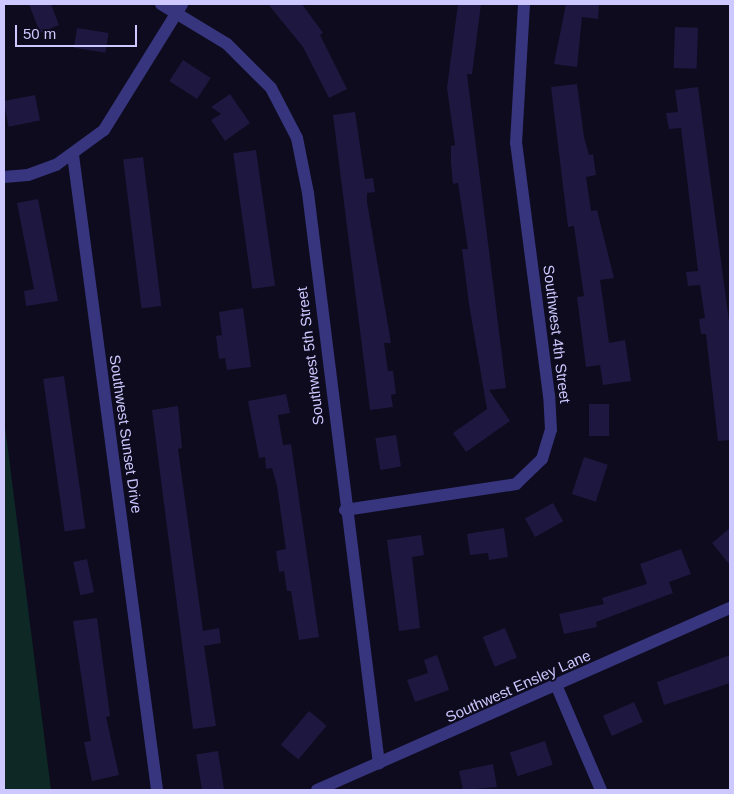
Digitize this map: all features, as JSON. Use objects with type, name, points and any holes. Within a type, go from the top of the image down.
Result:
[{"type":"street","name":"Southwest 5th Street","points":[[161,4],[178,8],[227,44],[271,88],[296,138],[308,193],[345,510],[379,764]]},
{"type":"street","name":"Southwest 4th Street","points":[[345,510],[516,484],[542,459],[551,430],[549,396],[516,143],[524,4]]},
{"type":"street","points":[[4,176],[28,175],[72,155],[104,130],[178,8]]},
{"type":"street","name":"Southwest Sunset Drive","points":[[72,155],[157,790]]},
{"type":"street","name":"Southwest Ensley Lane","points":[[317,790],[557,687],[730,608]]},
{"type":"street","points":[[557,687],[601,790]]},
{"type":"green space","points":[[4,418],[51,790],[4,790]]},
{"type":"building","points":[[29,4],[51,4],[59,25],[40,33]]},
{"type":"building","points":[[268,4],[302,4],[323,33],[320,35],[347,89],[329,98],[303,47]]},
{"type":"building","points":[[458,4],[481,4],[472,74],[467,74],[506,388],[489,390],[510,421],[466,452],[453,433],[487,409],[469,304],[462,249],[468,249],[458,183],[453,184],[451,164],[451,146],[455,145],[447,88]]},
{"type":"building","points":[[566,4],[599,4],[598,19],[582,17],[577,67],[554,64]]},
{"type":"building","points":[[675,27],[698,28],[697,69],[674,68]]},
{"type":"building","points":[[77,28],[109,33],[105,53],[74,48]]},
{"type":"building","points":[[183,60],[211,78],[197,99],[169,81]]},
{"type":"building","points":[[577,84],[584,137],[589,155],[593,154],[596,175],[586,177],[591,211],[597,210],[614,278],[600,280],[609,343],[625,340],[631,381],[603,385],[600,365],[586,367],[577,297],[584,296],[574,226],[568,227],[551,87]]},
{"type":"building","points":[[698,87],[730,329],[730,440],[718,441],[706,334],[701,334],[699,319],[705,318],[700,285],[688,286],[686,272],[698,271],[681,128],[669,129],[666,113],[678,112],[675,90]]},
{"type":"building","points":[[230,94],[250,123],[225,141],[211,120],[221,114],[211,107]]},
{"type":"building","points":[[35,95],[40,121],[9,127],[4,101]]},
{"type":"building","points":[[355,112],[365,179],[373,178],[375,192],[367,193],[367,202],[391,343],[384,343],[388,371],[393,371],[396,394],[391,395],[393,407],[370,410],[333,115]]},
{"type":"building","points":[[256,150],[275,286],[252,289],[233,153]]},
{"type":"building","points":[[143,157],[161,306],[141,308],[123,159]]},
{"type":"building","points":[[38,199],[58,301],[26,306],[24,291],[34,289],[17,203]]},
{"type":"building","points":[[243,308],[251,367],[227,370],[225,358],[219,359],[216,336],[222,335],[219,312]]},
{"type":"building","points":[[64,376],[85,529],[65,531],[43,379]]},
{"type":"building","points":[[286,394],[290,413],[278,415],[283,445],[291,444],[319,637],[299,640],[291,591],[287,591],[284,571],[279,572],[276,551],[286,549],[277,486],[272,468],[266,469],[265,457],[259,458],[248,401]]},
{"type":"building","points":[[589,404],[609,404],[609,436],[589,436]]},
{"type":"building","points":[[178,406],[182,448],[178,449],[203,631],[219,628],[221,643],[204,646],[216,726],[193,729],[152,410]]},
{"type":"building","points":[[396,435],[401,467],[380,470],[375,438]]},
{"type":"building","points":[[584,457],[608,465],[596,502],[572,494]]},
{"type":"building","points":[[553,503],[563,521],[535,537],[525,519]]},
{"type":"building","points":[[504,528],[508,557],[489,560],[488,553],[470,555],[467,534]]},
{"type":"building","points":[[730,528],[730,565],[712,543]]},
{"type":"building","points":[[421,535],[424,555],[412,557],[420,628],[399,631],[387,540]]},
{"type":"building","points":[[681,549],[691,574],[669,582],[673,593],[596,622],[597,627],[564,634],[559,614],[604,604],[602,598],[647,584],[640,564]]},
{"type":"building","points":[[87,559],[94,592],[80,595],[73,562]]},
{"type":"building","points":[[97,618],[110,716],[106,717],[119,775],[92,781],[84,742],[91,741],[73,621]]},
{"type":"building","points":[[505,628],[517,658],[495,667],[483,637]]},
{"type":"building","points":[[437,655],[449,690],[415,702],[407,680],[428,673],[424,660]]},
{"type":"building","points":[[730,655],[730,683],[664,705],[657,682]]},
{"type":"building","points":[[634,702],[643,722],[612,736],[603,716]]},
{"type":"building","points":[[309,711],[327,726],[298,759],[281,745]]},
{"type":"building","points":[[545,741],[553,765],[518,776],[510,752]]},
{"type":"building","points":[[218,751],[224,790],[202,790],[196,754]]},
{"type":"building","points":[[493,764],[497,787],[463,790],[459,771]]}]
